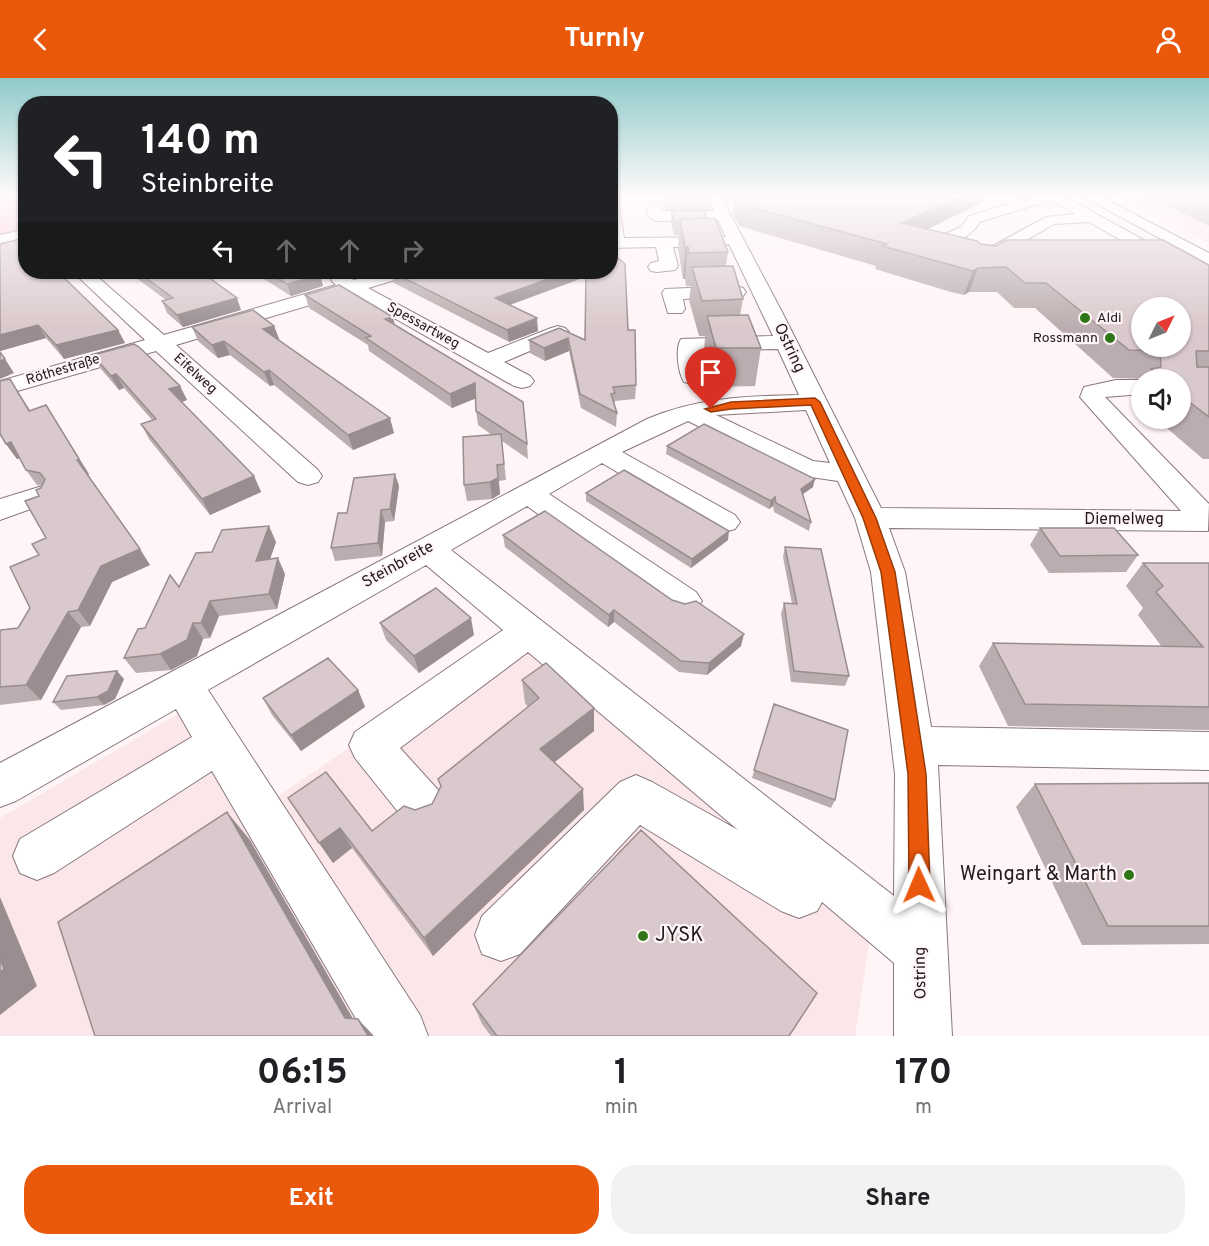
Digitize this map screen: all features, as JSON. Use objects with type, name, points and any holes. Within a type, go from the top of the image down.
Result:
[{"type":"street","points":[[618,247],[668,240]]},
{"type":"street","name":"Ostring","points":[[738,240],[870,518],[888,572],[917,774],[923,1036]]},
{"type":"street","points":[[934,245],[946,240]]},
{"type":"street","points":[[978,261],[1016,240]]},
{"type":"street","points":[[1100,240],[1110,246]]},
{"type":"street","points":[[1130,240],[1209,284]]},
{"type":"street","points":[[1171,240],[1209,260]]},
{"type":"street","points":[[657,267],[669,266],[663,242]]},
{"type":"street","name":"Eifelweg","points":[[90,279],[308,476]]},
{"type":"street","name":"Spessartweg","points":[[338,279],[522,381]]},
{"type":"street","name":"Röthestraße","points":[[0,389],[374,279]]},
{"type":"street","points":[[675,309],[672,293],[762,291]]},
{"type":"street","points":[[487,361],[558,332]]},
{"type":"street","points":[[692,377],[689,344],[786,342]]},
{"type":"street","name":"Diemelweg","points":[[1131,388],[1100,389],[1093,392],[1092,397],[1204,525]]},
{"type":"street","name":"Steinbreite","points":[[0,786],[602,452],[690,412],[731,405],[815,402]]},
{"type":"street","points":[[690,412],[807,469],[849,474]]},
{"type":"street","points":[[602,452],[724,522]]},
{"type":"street","points":[[528,493],[684,600]]},
{"type":"street","points":[[0,510],[35,501],[0,518]]},
{"type":"street","name":"Diemelweg","points":[[870,518],[1204,525]]},
{"type":"street","points":[[428,549],[921,951]]},
{"type":"street","points":[[423,807],[370,745],[529,631]]},
{"type":"street","points":[[183,685],[399,1036]]},
{"type":"street","points":[[37,856],[218,744]]},
{"type":"street","points":[[913,746],[1209,751]]},
{"type":"street","points":[[501,935],[636,798],[799,893],[817,866]]},
{"type":"shaded area","points":[[516,634],[871,930],[855,1036],[0,1036],[0,818],[204,699],[274,799]]},
{"type":"building","points":[[18,240],[18,279],[65,279],[118,330],[56,345],[38,325],[0,335],[0,244]]},
{"type":"building","points":[[684,240],[723,240],[728,252],[689,253],[688,247],[685,247]]},
{"type":"building","points":[[871,240],[972,240],[980,244],[996,246],[1006,240],[1163,240],[1209,265],[1209,351],[1196,351],[1197,367],[1209,367],[1209,417],[1191,403],[1191,369],[1151,369],[1161,367],[1160,357],[1191,357],[1191,297],[1131,297],[1131,350],[1129,350],[1046,283],[1025,283],[1006,267],[978,268],[973,271],[882,246],[887,244]]},
{"type":"building","points":[[618,258],[625,264],[628,330],[635,330],[636,385],[613,387],[615,393],[611,394],[617,413],[580,394],[568,338],[544,348],[529,340],[559,328],[585,340],[586,279],[618,279]]},
{"type":"building","points":[[733,266],[743,299],[702,301],[692,267]]},
{"type":"building","points":[[147,279],[211,279],[237,298],[177,315],[162,301],[173,298]]},
{"type":"building","points":[[279,279],[305,279],[287,284]]},
{"type":"building","points":[[406,279],[548,279],[495,298],[537,318],[507,330]]},
{"type":"building","points":[[339,285],[393,317],[385,319],[523,402],[527,444],[476,411],[475,383],[450,394],[366,338],[371,336],[305,295]]},
{"type":"building","points":[[253,310],[274,326],[263,329],[390,418],[348,435],[269,370],[264,372],[224,341],[212,345],[192,327]]},
{"type":"building","points":[[748,315],[761,348],[716,348],[707,316]]},
{"type":"building","points":[[134,344],[180,386],[169,389],[254,476],[202,499],[141,424],[156,419],[116,374],[111,376],[93,355]]},
{"type":"building","points":[[10,379],[29,411],[46,405],[79,459],[77,460],[140,549],[101,566],[78,610],[68,612],[26,685],[0,687],[0,631],[18,628],[30,608],[10,567],[39,555],[32,544],[46,538],[25,501],[39,496],[36,490],[41,488],[45,479],[40,473],[26,470],[11,442],[6,444],[0,434],[0,381]]},
{"type":"building","points":[[704,424],[815,479],[801,489],[811,522],[776,503],[775,497],[771,501],[667,446]]},
{"type":"building","points":[[501,434],[504,464],[497,465],[498,478],[490,482],[464,485],[463,437]]},
{"type":"building","points":[[624,470],[729,531],[692,559],[586,493]]},
{"type":"building","points":[[395,474],[390,509],[381,510],[378,543],[331,548],[338,513],[347,513],[354,478]]},
{"type":"building","points":[[545,511],[672,600],[685,604],[696,601],[744,634],[709,663],[681,661],[614,610],[609,615],[503,535]]},
{"type":"building","points":[[269,526],[256,561],[278,558],[269,594],[210,601],[201,623],[193,623],[187,640],[160,654],[124,658],[138,629],[145,628],[170,575],[179,587],[196,553],[212,552],[222,530]]},
{"type":"building","points":[[1040,528],[1114,528],[1138,555],[1060,556]]},
{"type":"building","points":[[785,547],[821,549],[849,676],[794,671],[784,603],[797,604]]},
{"type":"building","points":[[1143,563],[1209,563],[1209,707],[1025,704],[993,643],[1203,647],[1156,592],[1163,586]]},
{"type":"building","points":[[436,588],[471,618],[414,656],[380,623]]},
{"type":"building","points":[[328,658],[358,690],[291,735],[263,698]]},
{"type":"building","points":[[546,663],[594,708],[540,749],[583,789],[424,938],[340,828],[319,843],[288,798],[326,772],[372,831],[404,806],[415,810],[432,804],[441,786],[438,779],[539,698],[522,680]]},
{"type":"building","points":[[117,671],[108,691],[97,697],[53,702],[67,676]]},
{"type":"building","points":[[774,704],[848,730],[835,800],[754,770]]},
{"type":"building","name":"Weingart & Marth","points":[[1209,783],[1209,926],[1108,926],[1035,784]]},
{"type":"building","points":[[227,812],[345,1018],[358,1019],[368,1036],[95,1036],[58,922]]},
{"type":"building","name":"JYSK","points":[[641,830],[817,993],[789,1036],[497,1036],[473,1004]]},
{"type":"building","points":[[0,959],[4,969],[0,972]]},
{"type":"place","name":"Aldi","points":[[1085,318]]},
{"type":"place","name":"Rossmann","points":[[1110,338]]},
{"type":"place","name":"Weingart & Marth","points":[[1129,875]]},
{"type":"place","name":"JYSK","points":[[643,936]]},
{"type":"route","points":[[711,409],[731,405],[815,402],[870,518],[888,572],[917,774],[919,885]]}]
